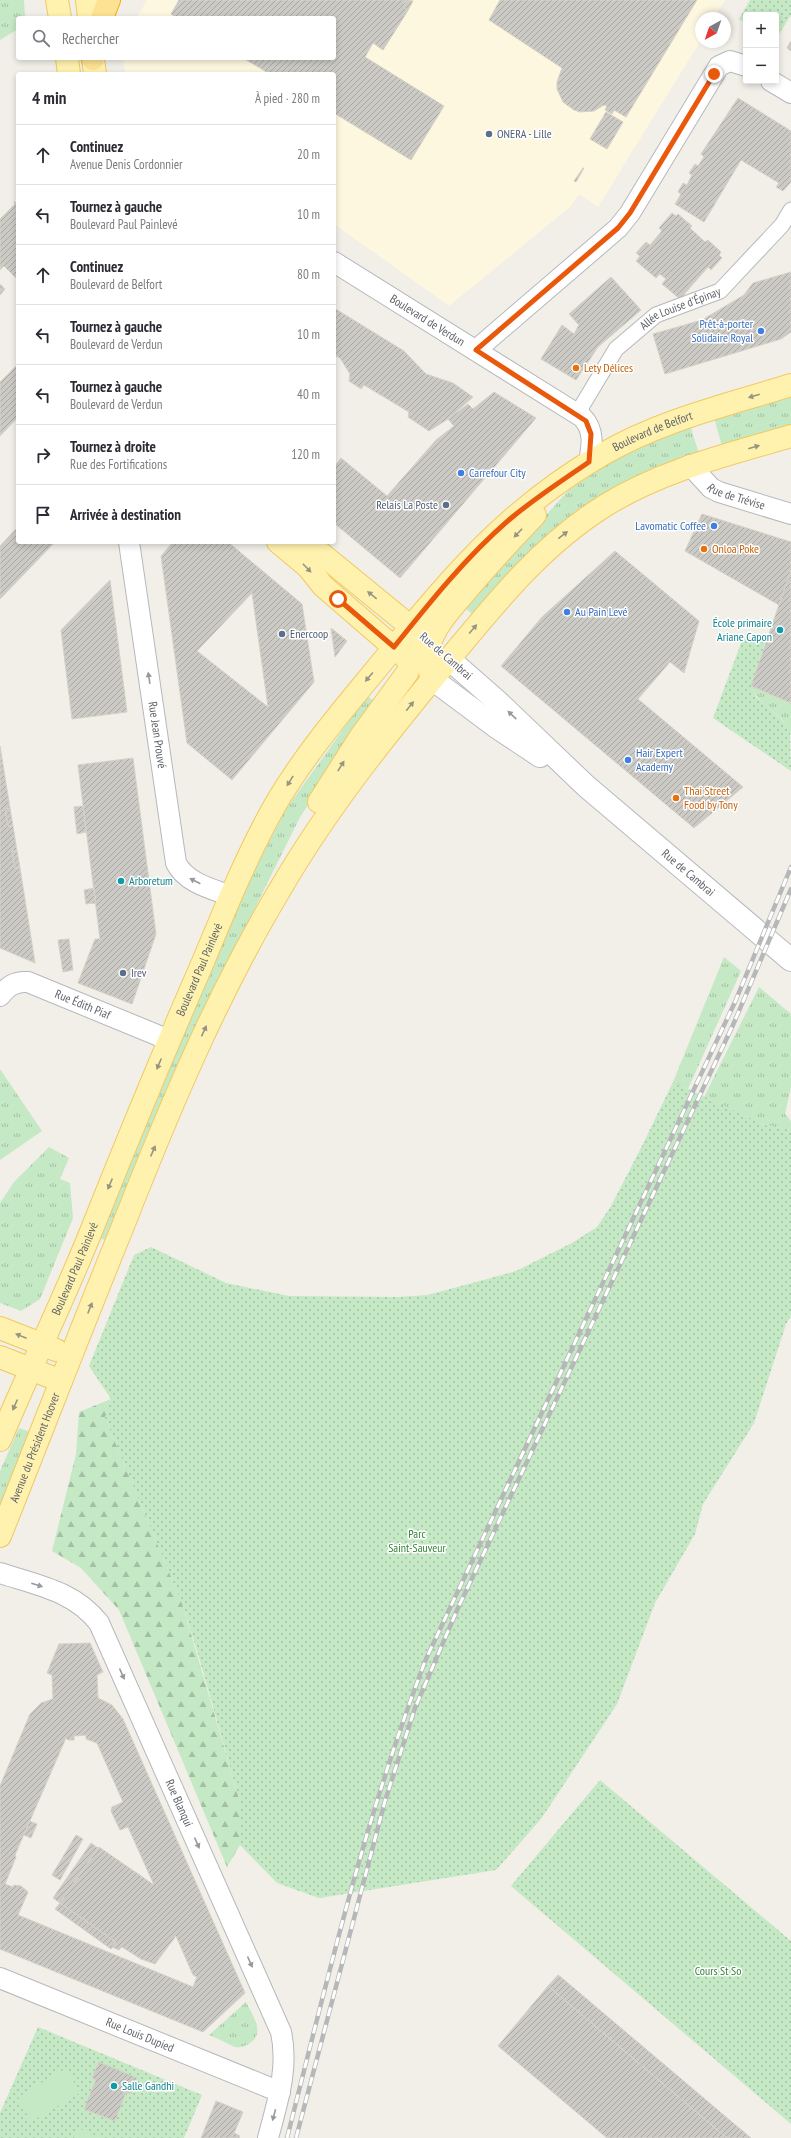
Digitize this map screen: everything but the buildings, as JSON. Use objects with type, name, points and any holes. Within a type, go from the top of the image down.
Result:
[{"type":"highway","points":[[103,16],[109,0]]},
{"type":"main road","points":[[57,0],[60,16]]},
{"type":"main road","points":[[87,0],[89,16]]},
{"type":"main road","points":[[67,60],[69,72]]},
{"type":"main road","name":"Boulevard de Belfort","points":[[411,626],[438,593],[484,543],[511,518],[581,468],[654,428],[702,411],[791,385]]},
{"type":"main road","points":[[0,1328],[42,1345],[68,1362],[192,1058],[237,967],[266,913],[334,804],[388,733],[512,584],[558,540],[606,505],[642,485],[690,465],[791,436]]},
{"type":"main road","points":[[432,679],[428,662],[430,643],[441,622],[491,561],[581,468]]},
{"type":"main road","name":"Rue de Cambrai","points":[[280,544],[308,567],[323,586],[432,679],[495,726],[586,786]]},
{"type":"main road","name":"Rue de Cambrai","points":[[309,544],[411,626],[497,701],[586,786],[791,960]]},
{"type":"main road","points":[[266,913],[283,868],[299,836],[353,748],[402,681],[412,662],[411,626]]},
{"type":"main road","name":"Boulevard Paul Painlevé","points":[[42,1345],[61,1304],[169,1040],[231,896],[262,830],[293,776],[326,731],[411,626]]},
{"type":"main road","points":[[0,1440],[42,1345]]},
{"type":"main road","name":"Avenue du Président Hoover","points":[[0,1357],[31,1370],[68,1362]]},
{"type":"main road","name":"Avenue du Président Hoover","points":[[0,1536],[68,1362]]},
{"type":"street","points":[[476,350],[618,228],[630,213],[722,63],[735,61],[743,65]]},
{"type":"street","points":[[776,84],[791,93]]},
{"type":"street","name":"Allée Louise d'Épinay","points":[[577,414],[616,349],[656,315],[720,291],[782,225],[791,210]]},
{"type":"street","name":"Boulevard de Verdun","points":[[336,263],[476,350],[586,421],[590,429],[581,468]]},
{"type":"street","name":"Rue de Trévise","points":[[690,465],[711,488],[719,492],[791,514]]},
{"type":"street","name":"Rue Jean Prouvé","points":[[128,544],[176,863],[180,870],[192,880],[231,896]]},
{"type":"street","name":"Rue Édith Piaf","points":[[0,996],[11,985],[18,981],[28,982],[169,1040]]},
{"type":"street","name":"Rue Blanqui","points":[[0,1573],[53,1590],[77,1601],[89,1610],[99,1623],[281,2032],[284,2066],[280,2092],[268,2138]]},
{"type":"street","name":"Rue Louis Dupied","points":[[0,1978],[280,2092]]},
{"type":"shaded area","name":"ONERA - Lille","points":[[147,0],[725,0],[718,12],[695,12],[696,48],[598,207],[579,194],[570,207],[449,306],[336,225],[336,72],[125,72],[123,60],[336,60],[336,16],[138,16]]},
{"type":"green space","points":[[0,0],[24,0],[25,16],[16,16],[16,30],[0,40]]},
{"type":"green space","points":[[750,0],[791,0],[791,15],[779,34],[779,12],[743,12]]},
{"type":"green space","points":[[743,12],[743,21],[739,19]]},
{"type":"green space","points":[[791,393],[791,430],[723,450],[713,414]]},
{"type":"green space","points":[[689,422],[700,457],[619,488],[583,506],[519,562],[472,614],[463,606],[568,491],[604,466]]},
{"type":"green space","points":[[743,638],[766,640],[751,686],[756,697],[790,729],[791,771],[713,718]]},
{"type":"green space","points":[[751,686],[791,703],[791,736],[784,722],[760,700]]},
{"type":"green space","points":[[367,696],[377,703],[300,817],[218,983],[107,1241],[100,1238],[240,898],[286,809]]},
{"type":"green space","points":[[724,957],[741,971],[688,1089],[673,1082]]},
{"type":"green space","points":[[759,987],[791,1014],[791,1087],[785,1114],[791,1121],[791,1130],[765,1125],[704,1097]]},
{"type":"green space","points":[[0,1069],[42,1131],[0,1160]]},
{"type":"green space","name":"Parc Saint-Sauveur","points":[[673,1082],[765,1125],[791,1130],[791,1316],[786,1324],[754,1423],[703,1504],[695,1534],[655,1603],[617,1704],[541,1819],[496,1870],[319,1898],[277,1883],[240,1845],[240,1802],[182,1603],[105,1418],[111,1399],[89,1366],[134,1255],[151,1247],[226,1283],[289,1296],[398,1297],[428,1295],[516,1271],[572,1243],[597,1227],[611,1206]]},
{"type":"green space","points":[[49,1147],[69,1158],[60,1179],[70,1183],[73,1218],[40,1299],[21,1311],[0,1303],[0,1203],[14,1182]]},
{"type":"green space","points":[[111,1399],[105,1418],[182,1603],[240,1802],[240,1845],[227,1867],[119,1610],[81,1568],[52,1551],[76,1454],[79,1412]]},
{"type":"green space","points":[[19,1428],[31,1432],[0,1513],[0,1471]]},
{"type":"green space","name":"Cours St So","points":[[600,1780],[791,1941],[791,2124],[511,1886]]},
{"type":"green space","points":[[246,2002],[256,2023],[257,2034],[255,2039],[247,2045],[235,2047],[209,2035]]},
{"type":"green space","points":[[38,2027],[202,2095],[184,2138],[0,2138],[0,2113]]},
{"type":"green space","points":[[66,2068],[80,2093],[31,2122],[18,2097]]},
{"type":"green space","points":[[78,2128],[102,2138],[74,2138]]},
{"type":"railway","points":[[287,2138],[333,1957],[366,1836],[404,1717],[426,1659],[735,1002],[791,867]]},
{"type":"railway","points":[[296,2138],[385,1801],[415,1708],[458,1608],[733,1025],[791,889]]},
{"type":"place","name":"ONERA - Lille","points":[[489,134]]},
{"type":"place","name":"Prêt-à-porter Solidaire Royal","points":[[761,331]]},
{"type":"place","name":"Lety Délices","points":[[576,368]]},
{"type":"place","name":"Carrefour City","points":[[461,473]]},
{"type":"place","name":"Relais La Poste","points":[[446,505]]},
{"type":"place","name":"Lavomatic Coffee","points":[[714,526]]},
{"type":"place","name":"Onloa Poke","points":[[704,549]]},
{"type":"place","name":"Au Pain Levé","points":[[567,612]]},
{"type":"place","name":"École primaire Ariane Capon","points":[[780,630]]},
{"type":"place","name":"Enercoop","points":[[282,634]]},
{"type":"place","name":"Hair Expert Academy","points":[[628,760]]},
{"type":"place","name":"Thai Street Food by Tony","points":[[676,798]]},
{"type":"place","name":"Arboretum","points":[[121,881]]},
{"type":"place","name":"Irev","points":[[123,973]]},
{"type":"place","name":"Salle Gandhi","points":[[114,2086]]},
{"type":"route","points":[[338,599],[394,647],[438,593],[484,543],[511,518],[589,462],[591,434],[589,425],[586,421],[476,350],[618,228],[630,213],[714,74]]}]
